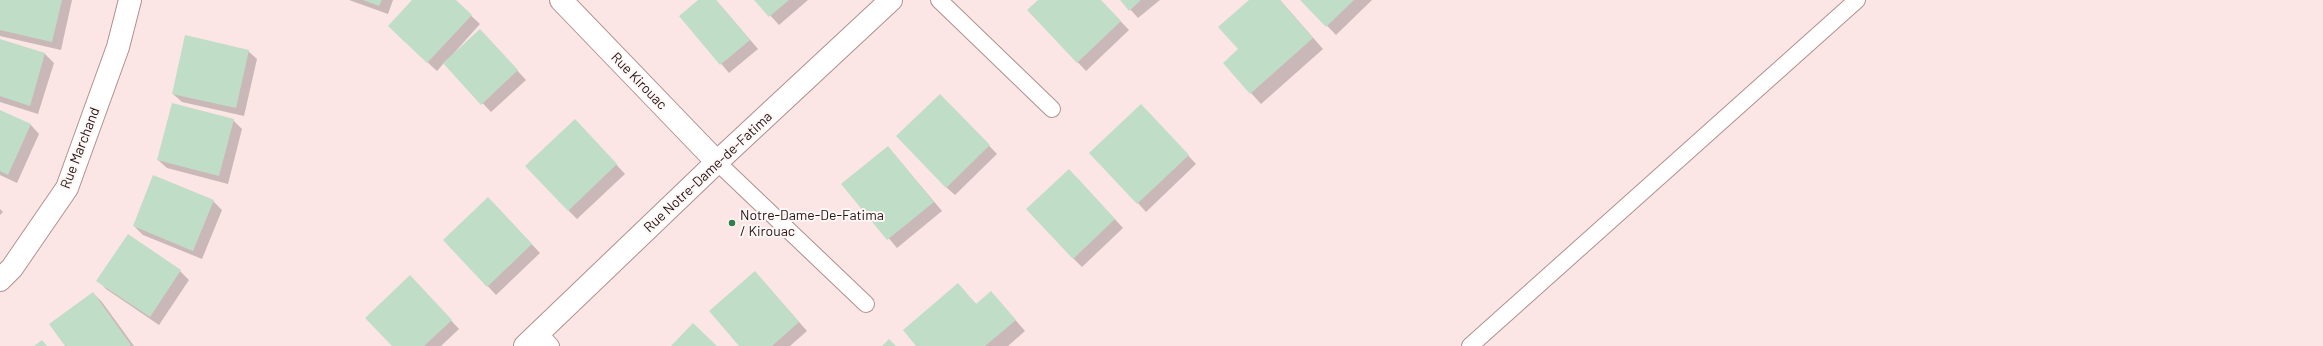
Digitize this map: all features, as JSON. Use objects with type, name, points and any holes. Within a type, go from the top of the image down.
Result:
[{"type":"street","name":"Rue Marchand","points":[[0,280],[12,268],[67,188],[118,47],[130,0]]},
{"type":"street","name":"Rue Kirouac","points":[[561,0],[717,162]]},
{"type":"street","name":"Rue Notre-Dame-de-Fatima","points":[[538,342],[717,162],[891,0]]},
{"type":"lane","points":[[940,0],[1052,109]]},
{"type":"lane","points":[[1470,346],[1857,0]]},
{"type":"lane","points":[[717,162],[866,304]]},
{"type":"building","points":[[0,0],[62,0],[52,42],[0,30]]},
{"type":"building","points":[[363,0],[382,0],[379,6]]},
{"type":"building","points":[[412,0],[456,0],[472,15],[427,63],[388,26]]},
{"type":"building","points":[[698,0],[716,0],[750,40],[720,65],[679,16]]},
{"type":"building","points":[[754,0],[789,0],[769,17]]},
{"type":"building","points":[[1038,0],[1101,0],[1121,21],[1077,63],[1027,10]]},
{"type":"building","points":[[1120,0],[1141,0],[1129,11]]},
{"type":"building","points":[[1249,0],[1280,0],[1313,38],[1250,94],[1223,63],[1238,49],[1218,27]]},
{"type":"building","points":[[1300,0],[1354,0],[1326,27]]},
{"type":"building","points":[[480,29],[518,70],[481,105],[443,63]]},
{"type":"building","points":[[185,35],[249,50],[236,108],[172,94]]},
{"type":"building","points":[[0,39],[45,53],[30,106],[0,96]]},
{"type":"building","points":[[940,94],[990,145],[946,188],[896,136]]},
{"type":"building","points":[[172,103],[234,119],[219,176],[157,160]]},
{"type":"building","points":[[1141,104],[1189,155],[1137,204],[1089,153]]},
{"type":"building","points":[[0,110],[31,124],[8,175],[0,171]]},
{"type":"building","points":[[575,119],[617,164],[568,211],[525,166]]},
{"type":"building","points":[[888,146],[934,202],[887,240],[841,184]]},
{"type":"building","points":[[1069,169],[1115,219],[1073,259],[1026,209]]},
{"type":"building","points":[[153,175],[214,200],[193,251],[133,226]]},
{"type":"building","points":[[488,197],[532,244],[487,287],[443,240]]},
{"type":"building","points":[[128,234],[181,270],[150,317],[96,281]]},
{"type":"building","points":[[755,271],[799,322],[772,346],[739,346],[709,311]]},
{"type":"building","points":[[410,275],[452,320],[424,346],[392,346],[365,318]]},
{"type":"building","points":[[958,283],[976,304],[991,291],[1016,320],[985,346],[916,346],[903,330]]},
{"type":"building","points":[[93,292],[131,345],[130,346],[65,346],[49,324]]},
{"type":"building","points":[[693,323],[717,346],[671,346]]},
{"type":"building","points":[[889,339],[896,346],[882,346]]},
{"type":"building","points":[[42,340],[47,346],[34,346]]},
{"type":"place","name":"Notre-Dame-De-Fatima / Kirouac","points":[[732,223]]}]
